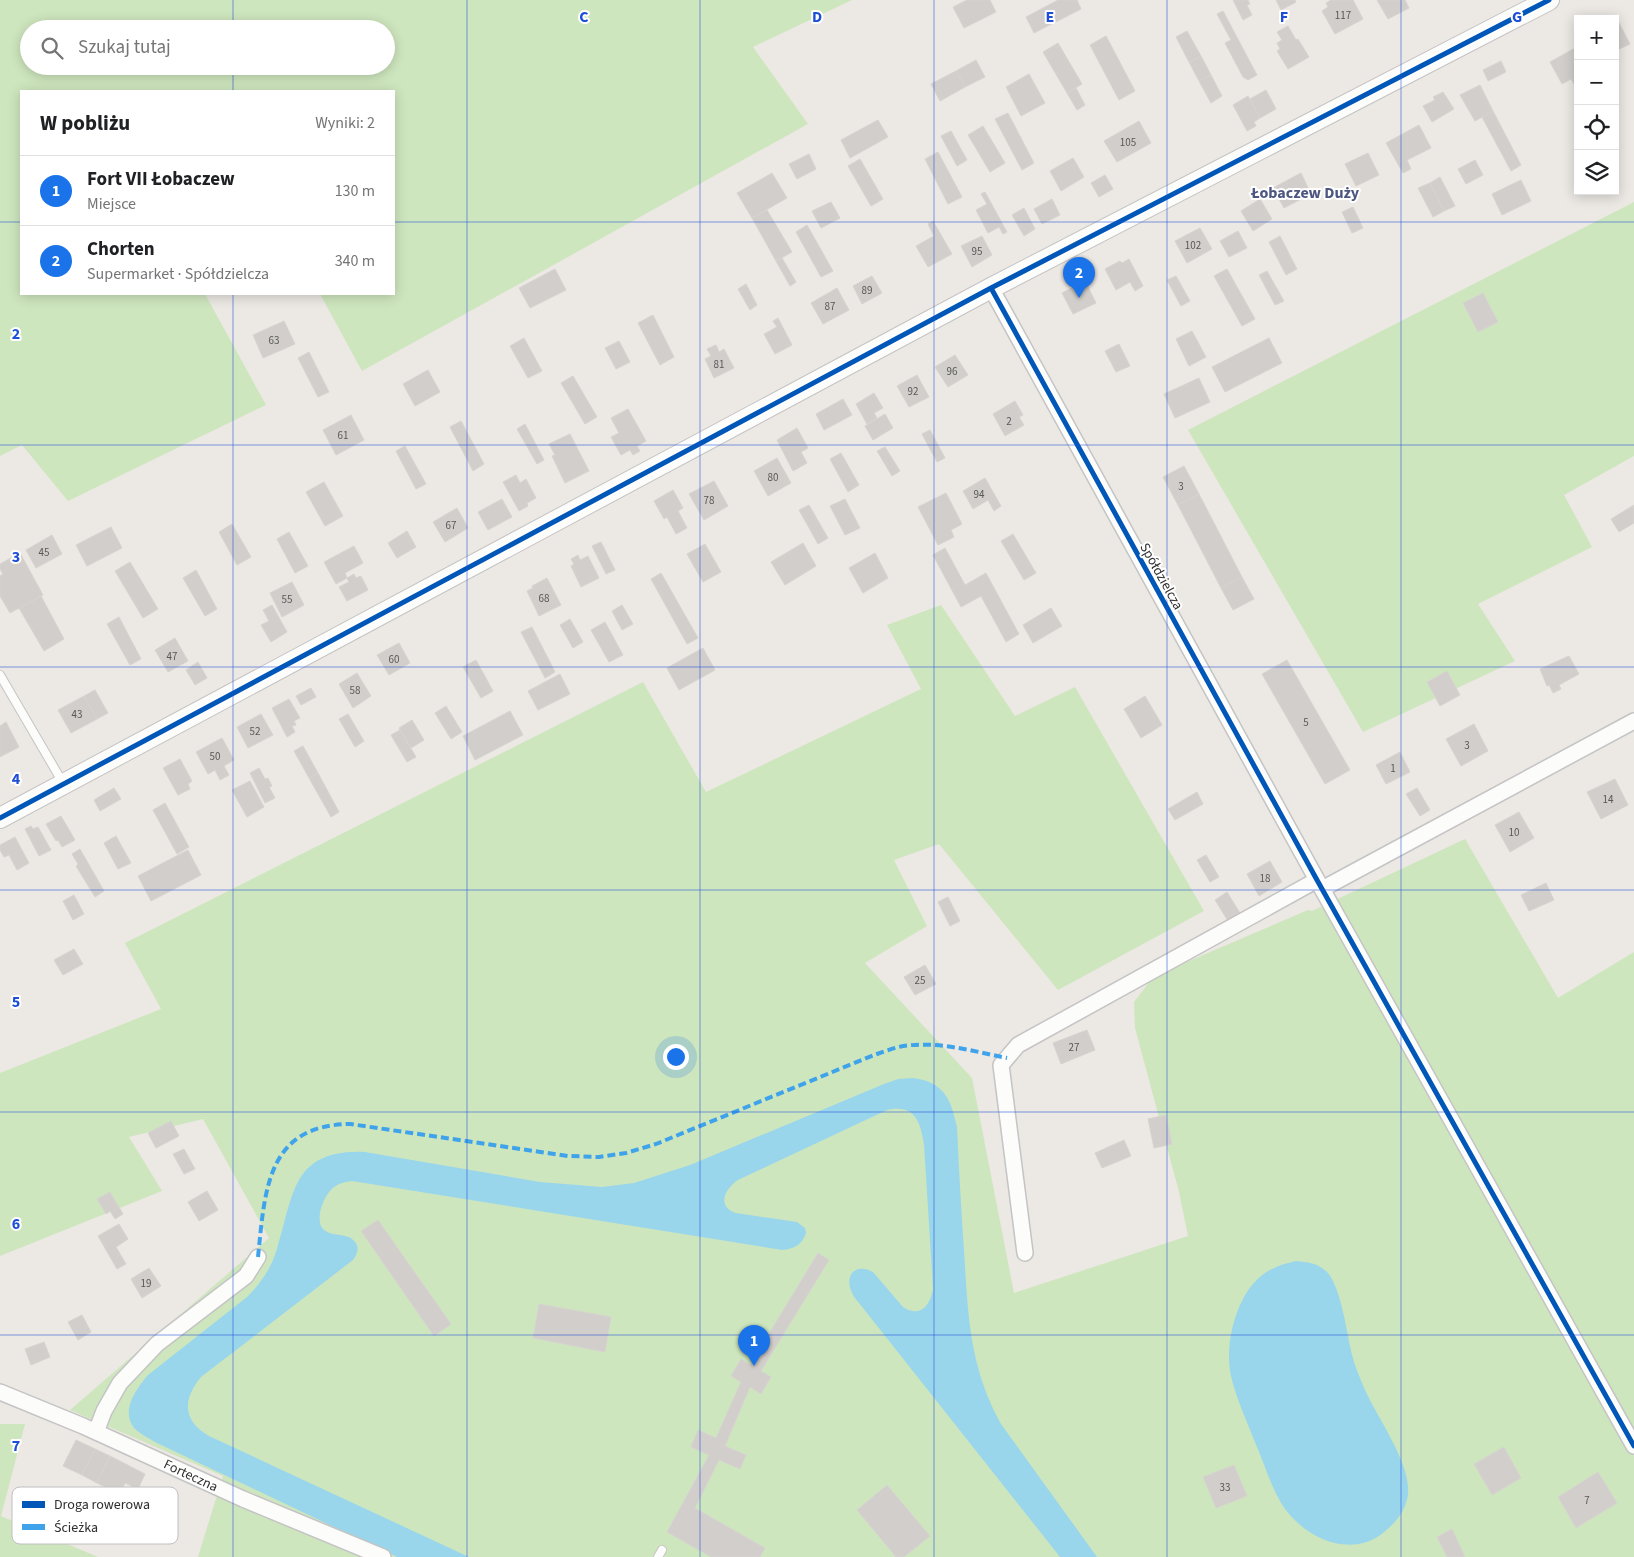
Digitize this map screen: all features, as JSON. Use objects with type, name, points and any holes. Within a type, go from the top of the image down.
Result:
[{"type":"main road","points":[[0,818],[990,288],[1549,0]]},
{"type":"street","name":"Spółdzielcza","points":[[990,288],[1318,881],[1634,1446]]},
{"type":"street","points":[[1025,1253],[1001,1065],[1018,1045],[1318,881],[1634,721]]},
{"type":"street","points":[[96,1432],[104,1411],[120,1383],[157,1344],[246,1276],[258,1257]]},
{"type":"street","name":"Forteczna","points":[[0,1392],[96,1432],[243,1499],[383,1557]]},
{"type":"lane","points":[[0,674],[64,784]]},
{"type":"green space","points":[[0,0],[852,0],[753,47],[808,124],[362,371],[321,295],[395,295],[395,90],[20,90],[20,295],[206,295],[266,405],[68,501],[22,445],[0,456]]},
{"type":"green space","points":[[1634,202],[1634,456],[1564,495],[1592,547],[1478,604],[1515,661],[1363,732],[1188,430]]},
{"type":"green space","points":[[941,605],[1015,716],[1075,687],[1204,911],[1058,990],[939,844],[894,860],[927,926],[865,963],[972,1078],[1014,1293],[1188,1236],[1179,1192],[1135,1028],[1134,1002],[1154,976],[1308,910],[1312,911],[1465,839],[1558,998],[1634,952],[1634,1557],[198,1557],[223,1476],[70,1410],[269,1238],[203,1119],[129,1137],[162,1191],[0,1256],[0,1073],[161,1009],[125,943],[643,682],[706,792],[921,689],[887,625]]},
{"type":"green space","points":[[0,1424],[25,1424],[1,1516],[12,1521],[12,1544],[67,1544],[98,1557],[0,1557]]},
{"type":"water","points":[[913,1078],[932,1083],[939,1088],[949,1100],[955,1117],[969,1318],[976,1360],[990,1402],[1001,1424],[1097,1557],[1060,1557],[856,1300],[850,1288],[849,1282],[852,1273],[863,1269],[873,1272],[903,1307],[909,1310],[919,1311],[927,1305],[932,1295],[924,1144],[918,1122],[910,1112],[904,1110],[887,1110],[738,1180],[729,1188],[724,1202],[730,1210],[736,1213],[797,1222],[805,1228],[806,1233],[800,1243],[794,1247],[782,1250],[352,1181],[338,1185],[331,1190],[321,1210],[321,1226],[328,1232],[348,1237],[355,1242],[357,1251],[353,1260],[201,1377],[188,1402],[190,1417],[200,1430],[209,1436],[469,1557],[397,1557],[157,1443],[136,1430],[130,1421],[129,1407],[139,1386],[148,1375],[247,1297],[260,1282],[274,1259],[292,1196],[299,1181],[308,1168],[322,1159],[340,1153],[365,1152],[540,1182],[602,1187],[634,1183],[690,1165],[884,1084],[898,1079]]},
{"type":"water","points":[[1296,1261],[1320,1267],[1332,1279],[1337,1289],[1356,1368],[1398,1453],[1407,1481],[1407,1501],[1398,1518],[1379,1536],[1353,1545],[1328,1541],[1315,1535],[1304,1528],[1285,1509],[1268,1475],[1238,1400],[1231,1376],[1229,1350],[1231,1336],[1234,1322],[1245,1296],[1252,1285],[1269,1270]]},
{"type":"building","points":[[967,0],[990,0],[996,12],[964,28],[953,7]]},
{"type":"building","points":[[1058,0],[1077,0],[1081,9],[1034,33],[1026,17]]},
{"type":"building","points":[[1233,0],[1248,0],[1250,4],[1247,5],[1252,15],[1243,20]]},
{"type":"building","points":[[1276,0],[1295,0],[1296,2],[1281,10]]},
{"type":"building","points":[[1331,0],[1353,0],[1363,19],[1335,34],[1322,11],[1328,7],[1326,3]]},
{"type":"building","points":[[1377,0],[1405,0],[1409,8],[1388,19]]},
{"type":"building","points":[[1223,11],[1257,75],[1248,80],[1243,77],[1225,43],[1231,40],[1217,14]]},
{"type":"building","points":[[1619,23],[1630,44],[1619,49]]},
{"type":"building","points":[[1288,26],[1309,57],[1288,69],[1277,51],[1280,49],[1277,43],[1282,40],[1277,32]]},
{"type":"building","points":[[1187,31],[1201,56],[1189,62],[1176,37]]},
{"type":"building","points":[[1106,36],[1135,91],[1119,100],[1090,45]]},
{"type":"building","points":[[1058,43],[1082,84],[1067,93],[1043,52]]},
{"type":"building","points":[[1574,49],[1574,84],[1571,79],[1562,84],[1550,62]]},
{"type":"building","points":[[1201,56],[1211,75],[1199,81],[1189,62]]},
{"type":"building","points":[[976,60],[985,77],[965,87],[956,71]]},
{"type":"building","points":[[1501,61],[1506,72],[1488,81],[1483,70]]},
{"type":"building","points":[[956,71],[965,87],[940,101],[931,84]]},
{"type":"building","points":[[1029,74],[1045,103],[1021,116],[1006,87]]},
{"type":"building","points":[[1211,75],[1222,96],[1211,103],[1199,81]]},
{"type":"building","points":[[1480,85],[1493,111],[1475,121],[1460,95]]},
{"type":"building","points":[[1076,88],[1085,105],[1077,110],[1067,93]]},
{"type":"building","points":[[1266,90],[1276,109],[1260,118],[1250,99]]},
{"type":"building","points":[[1443,92],[1454,109],[1432,122],[1423,106],[1435,100],[1433,97]]},
{"type":"building","points":[[1248,96],[1260,118],[1254,122],[1256,126],[1247,131],[1233,105]]},
{"type":"building","points":[[1493,111],[1521,165],[1511,171],[1482,117]]},
{"type":"building","points":[[1008,113],[1034,163],[1022,170],[995,119]]},
{"type":"building","points":[[878,120],[888,137],[850,158],[841,140]]},
{"type":"building","points":[[1139,121],[1151,143],[1117,162],[1104,141]]},
{"type":"building","points":[[1419,125],[1431,148],[1407,160],[1411,169],[1403,173],[1386,143]]},
{"type":"building","points":[[983,126],[1005,163],[990,172],[968,135]]},
{"type":"building","points":[[951,131],[967,160],[957,166],[941,136]]},
{"type":"building","points":[[938,152],[962,197],[948,204],[925,159]]},
{"type":"building","points":[[1368,153],[1379,175],[1356,186],[1345,164]]},
{"type":"building","points":[[809,154],[816,169],[797,179],[789,164]]},
{"type":"building","points":[[1073,158],[1084,177],[1061,191],[1050,171]]},
{"type":"building","points":[[860,159],[883,199],[871,206],[848,166]]},
{"type":"building","points":[[1475,160],[1483,175],[1466,184],[1458,169]]},
{"type":"building","points":[[772,173],[787,198],[752,218],[737,193]]},
{"type":"building","points":[[1301,173],[1311,194],[1284,208],[1273,188]]},
{"type":"building","points":[[1105,175],[1113,189],[1099,197],[1091,183]]},
{"type":"building","points":[[1440,177],[1455,206],[1444,211],[1430,183]]},
{"type":"building","points":[[1521,180],[1531,201],[1502,215],[1492,194]]},
{"type":"building","points":[[1430,183],[1444,211],[1433,217],[1418,188]]},
{"type":"building","points":[[985,192],[1007,232],[1003,234],[999,227],[988,233],[976,210],[987,204],[981,194]]},
{"type":"building","points":[[1052,199],[1060,215],[1042,224],[1034,209]]},
{"type":"building","points":[[1260,199],[1272,219],[1253,231],[1241,211]]},
{"type":"building","points":[[831,202],[840,218],[821,228],[812,211]]},
{"type":"building","points":[[1353,207],[1363,228],[1352,233],[1342,212]]},
{"type":"building","points":[[1024,208],[1035,229],[1024,236],[1012,215]]},
{"type":"building","points":[[767,210],[792,252],[776,261],[752,218]]},
{"type":"building","points":[[933,221],[952,254],[928,267],[916,246],[934,236],[928,224]]},
{"type":"building","points":[[807,225],[833,271],[821,277],[796,232]]},
{"type":"building","points":[[1200,228],[1212,249],[1187,263],[1175,241]]},
{"type":"building","points":[[1238,231],[1247,248],[1229,257],[1220,241]]},
{"type":"building","points":[[982,236],[992,255],[972,267],[961,246]]},
{"type":"building","points":[[1280,236],[1297,269],[1286,275],[1269,242]]},
{"type":"building","points":[[782,258],[796,282],[790,286],[776,261]]},
{"type":"building","points":[[1129,259],[1143,286],[1135,291],[1130,282],[1116,290],[1105,269],[1120,261],[1122,263]]},
{"type":"building","points":[[555,269],[566,290],[530,308],[519,288]]},
{"type":"building","points":[[1227,269],[1255,319],[1242,326],[1214,276]]},
{"type":"building","points":[[1267,271],[1284,301],[1275,305],[1259,275]]},
{"type":"building","points":[[872,276],[882,293],[862,304],[853,286]]},
{"type":"building","points":[[1176,276],[1190,301],[1181,306],[1167,280]]},
{"type":"building","points":[[1085,281],[1096,303],[1073,314],[1062,293]]},
{"type":"building","points":[[746,284],[757,305],[750,310],[738,289]]},
{"type":"building","points":[[837,288],[849,310],[823,324],[811,303]]},
{"type":"building","points":[[1483,293],[1498,322],[1478,332],[1463,303]]},
{"type":"building","points":[[653,315],[674,357],[660,365],[638,323]]},
{"type":"building","points":[[778,318],[792,345],[775,354],[764,334],[777,327],[773,321]]},
{"type":"building","points":[[284,321],[295,344],[263,358],[253,335]]},
{"type":"building","points":[[1192,331],[1206,357],[1189,366],[1176,339]]},
{"type":"building","points":[[524,338],[542,371],[528,378],[510,346]]},
{"type":"building","points":[[1269,338],[1282,363],[1225,392],[1212,367]]},
{"type":"building","points":[[619,341],[630,362],[616,369],[605,348]]},
{"type":"building","points":[[1119,344],[1130,366],[1116,372],[1105,351]]},
{"type":"building","points":[[716,345],[719,352],[724,349],[734,368],[714,378],[705,359],[711,356],[707,349]]},
{"type":"building","points":[[309,352],[329,392],[318,397],[298,358]]},
{"type":"building","points":[[955,355],[968,375],[948,387],[935,367]]},
{"type":"building","points":[[428,370],[440,392],[415,406],[403,384]]},
{"type":"building","points":[[917,375],[929,397],[909,407],[897,386]]},
{"type":"building","points":[[573,376],[597,417],[585,424],[561,383]]},
{"type":"building","points":[[1199,378],[1210,402],[1175,418],[1164,394]]},
{"type":"building","points":[[874,393],[883,408],[874,413],[877,418],[867,424],[856,404]]},
{"type":"building","points":[[843,399],[852,415],[824,430],[816,414]]},
{"type":"building","points":[[1015,401],[1023,415],[1019,417],[1024,425],[1005,436],[993,414]]},
{"type":"building","points":[[628,409],[646,441],[637,446],[640,451],[633,455],[630,450],[621,455],[611,437],[619,433],[611,418]]},
{"type":"building","points":[[885,414],[893,428],[873,440],[865,426]]},
{"type":"building","points":[[351,415],[364,440],[336,455],[323,430]]},
{"type":"building","points":[[461,421],[484,464],[473,471],[450,427]]},
{"type":"building","points":[[525,424],[544,460],[537,464],[517,429]]},
{"type":"building","points":[[797,428],[808,448],[801,452],[807,463],[793,471],[777,440]]},
{"type":"building","points":[[930,430],[945,458],[937,462],[922,434]]},
{"type":"building","points":[[570,434],[589,471],[565,483],[552,456],[555,455],[549,444]]},
{"type":"building","points":[[405,446],[426,484],[416,489],[396,451]]},
{"type":"building","points":[[885,447],[900,471],[892,476],[877,451]]},
{"type":"building","points":[[841,453],[859,485],[848,492],[830,459]]},
{"type":"building","points":[[777,458],[791,483],[768,496],[754,471]]},
{"type":"building","points":[[1184,466],[1199,494],[1178,505],[1163,477]]},
{"type":"building","points":[[516,475],[520,483],[526,479],[536,498],[519,511],[503,482]]},
{"type":"building","points":[[985,478],[1001,506],[994,511],[988,500],[973,509],[963,491]]},
{"type":"building","points":[[714,481],[728,506],[704,520],[689,494]]},
{"type":"building","points":[[324,482],[343,516],[325,526],[306,492]]},
{"type":"building","points":[[673,490],[683,508],[678,511],[687,528],[676,534],[667,517],[664,519],[654,501]]},
{"type":"building","points":[[946,493],[962,524],[951,530],[954,537],[938,545],[918,507]]},
{"type":"building","points":[[1199,494],[1242,577],[1221,588],[1178,505]]},
{"type":"building","points":[[502,499],[512,517],[488,530],[478,512]]},
{"type":"building","points":[[845,499],[860,528],[845,535],[830,506]]},
{"type":"building","points":[[809,505],[828,538],[818,544],[799,510]]},
{"type":"building","points":[[1634,505],[1634,523],[1619,532],[1611,519]]},
{"type":"building","points":[[457,508],[468,528],[445,542],[433,522]]},
{"type":"building","points":[[232,524],[251,557],[237,565],[219,532]]},
{"type":"building","points":[[111,527],[122,548],[87,566],[76,545]]},
{"type":"building","points":[[407,531],[416,547],[397,558],[388,543]]},
{"type":"building","points":[[289,532],[308,566],[295,573],[277,539]]},
{"type":"building","points":[[1013,534],[1036,573],[1024,580],[1001,541]]},
{"type":"building","points":[[52,535],[62,554],[36,568],[26,550]]},
{"type":"building","points":[[601,542],[615,570],[606,574],[592,546]]},
{"type":"building","points":[[803,543],[816,566],[785,585],[771,562]]},
{"type":"building","points":[[705,544],[721,572],[703,582],[687,554]]},
{"type":"building","points":[[354,546],[363,563],[345,573],[347,578],[336,584],[324,562]]},
{"type":"building","points":[[945,548],[965,585],[986,573],[1019,634],[1006,642],[981,596],[961,607],[933,555]]},
{"type":"building","points":[[20,553],[43,595],[10,613],[0,596],[0,576],[3,574],[0,564]]},
{"type":"building","points":[[875,553],[888,578],[863,593],[849,568]]},
{"type":"building","points":[[578,555],[580,560],[588,556],[599,578],[581,587],[571,566],[574,564],[571,559]]},
{"type":"building","points":[[130,562],[158,609],[143,618],[115,571]]},
{"type":"building","points":[[196,570],[217,609],[205,616],[183,578]]},
{"type":"building","points":[[661,573],[698,638],[687,644],[651,579]]},
{"type":"building","points":[[354,574],[356,578],[361,576],[368,590],[347,601],[339,587],[349,582],[347,578]]},
{"type":"building","points":[[1242,577],[1254,599],[1233,610],[1221,588]]},
{"type":"building","points":[[547,578],[561,605],[539,616],[527,591]]},
{"type":"building","points":[[292,582],[304,605],[282,617],[270,593]]},
{"type":"building","points":[[41,596],[64,639],[44,651],[19,608]]},
{"type":"building","points":[[272,605],[287,632],[271,642],[261,625],[269,621],[263,610]]},
{"type":"building","points":[[622,605],[633,624],[622,630],[612,611]]},
{"type":"building","points":[[1051,608],[1062,626],[1033,643],[1023,625]]},
{"type":"building","points":[[119,617],[141,659],[130,665],[107,624]]},
{"type":"building","points":[[570,619],[583,642],[573,648],[560,625]]},
{"type":"building","points":[[605,622],[623,655],[609,662],[591,630]]},
{"type":"building","points":[[532,627],[555,672],[545,678],[521,632]]},
{"type":"building","points":[[175,638],[188,661],[168,672],[155,650]]},
{"type":"building","points":[[399,643],[410,663],[389,675],[377,655]]},
{"type":"building","points":[[703,648],[715,670],[679,690],[667,668]]},
{"type":"building","points":[[1569,656],[1579,674],[1559,685],[1561,689],[1553,693],[1549,685],[1547,686],[1540,669]]},
{"type":"building","points":[[476,660],[493,691],[481,698],[463,667]]},
{"type":"building","points":[[1287,660],[1350,770],[1325,784],[1262,674]]},
{"type":"building","points":[[198,662],[207,678],[195,685],[186,670]]},
{"type":"building","points":[[1447,671],[1460,695],[1440,706],[1427,682]]},
{"type":"building","points":[[357,673],[371,696],[353,708],[339,684]]},
{"type":"building","points":[[560,674],[570,694],[538,710],[528,691]]},
{"type":"building","points":[[311,688],[316,697],[301,705],[296,696]]},
{"type":"building","points":[[95,690],[108,713],[97,719],[84,696]]},
{"type":"building","points":[[84,696],[97,719],[71,733],[58,710]]},
{"type":"building","points":[[1145,696],[1162,725],[1141,738],[1124,709]]},
{"type":"building","points":[[289,699],[300,718],[294,721],[296,725],[292,726],[295,732],[287,737],[272,708]]},
{"type":"building","points":[[446,706],[462,732],[451,739],[435,713]]},
{"type":"building","points":[[510,711],[523,735],[475,760],[463,736]]},
{"type":"building","points":[[261,714],[273,735],[248,748],[237,727]]},
{"type":"building","points":[[348,714],[364,741],[355,747],[339,719]]},
{"type":"building","points":[[412,720],[424,740],[411,748],[399,728]]},
{"type":"building","points":[[6,722],[19,747],[0,757],[0,726]]},
{"type":"building","points":[[1474,724],[1488,751],[1461,766],[1446,739]]},
{"type":"building","points":[[400,730],[416,757],[407,762],[391,735]]},
{"type":"building","points":[[222,738],[234,760],[224,766],[229,775],[220,780],[215,770],[208,774],[196,752]]},
{"type":"building","points":[[303,746],[318,773],[309,778],[294,751]]},
{"type":"building","points":[[1400,752],[1410,772],[1386,784],[1376,765]]},
{"type":"building","points":[[180,759],[192,781],[188,784],[190,789],[178,795],[163,768]]},
{"type":"building","points":[[259,768],[265,779],[268,778],[272,786],[269,787],[275,798],[265,803],[250,773]]},
{"type":"building","points":[[318,773],[339,812],[331,817],[309,778]]},
{"type":"building","points":[[1615,779],[1628,805],[1601,819],[1587,792]]},
{"type":"building","points":[[250,781],[264,807],[247,817],[232,790]]},
{"type":"building","points":[[114,788],[121,799],[100,811],[94,800]]},
{"type":"building","points":[[1417,788],[1430,810],[1420,816],[1406,794]]},
{"type":"building","points":[[1197,792],[1203,804],[1175,820],[1168,809]]},
{"type":"building","points":[[165,803],[189,847],[177,854],[153,810]]},
{"type":"building","points":[[1519,812],[1534,838],[1510,852],[1495,825]]},
{"type":"building","points":[[61,816],[75,840],[62,847],[46,824]]},
{"type":"building","points":[[31,826],[33,829],[38,827],[51,850],[39,856],[25,829]]},
{"type":"building","points":[[116,836],[131,863],[118,869],[104,843]]},
{"type":"building","points":[[15,837],[29,863],[17,870],[9,855],[4,857],[0,850],[0,845]]},
{"type":"building","points":[[80,849],[104,891],[95,897],[76,866],[78,864],[72,854]]},
{"type":"building","points":[[188,850],[201,875],[151,901],[138,876]]},
{"type":"building","points":[[1206,855],[1219,877],[1210,882],[1197,860]]},
{"type":"building","points":[[1270,861],[1282,882],[1259,896],[1247,874]]},
{"type":"building","points":[[1546,883],[1554,900],[1529,911],[1521,895]]},
{"type":"building","points":[[1227,892],[1240,913],[1228,921],[1215,900]]},
{"type":"building","points":[[74,895],[84,914],[73,920],[63,901]]},
{"type":"building","points":[[948,897],[960,921],[950,926],[938,902]]},
{"type":"building","points":[[74,949],[83,964],[63,975],[54,960]]},
{"type":"building","points":[[925,965],[936,984],[915,995],[904,977]]},
{"type":"building","points":[[1087,1030],[1095,1050],[1061,1064],[1053,1043]]},
{"type":"building","points":[[1166,1115],[1172,1144],[1154,1148],[1148,1119]]},
{"type":"building","points":[[171,1121],[179,1136],[156,1148],[148,1133]]},
{"type":"building","points":[[1124,1140],[1131,1156],[1102,1168],[1095,1153]]},
{"type":"building","points":[[184,1149],[195,1169],[184,1174],[173,1154]]},
{"type":"building","points":[[207,1191],[218,1210],[199,1221],[188,1202]]},
{"type":"building","points":[[110,1192],[123,1214],[115,1219],[110,1211],[106,1214],[97,1199]]},
{"type":"building","points":[[378,1220],[451,1324],[434,1336],[361,1231]]},
{"type":"building","points":[[119,1224],[128,1239],[116,1247],[126,1264],[117,1269],[98,1236]]},
{"type":"building","points":[[818,1253],[829,1260],[761,1371],[771,1377],[761,1394],[750,1387],[725,1446],[746,1455],[740,1469],[719,1460],[695,1508],[765,1548],[760,1557],[711,1557],[667,1532],[709,1455],[691,1447],[698,1430],[716,1438],[741,1382],[731,1376],[741,1359],[750,1365]]},
{"type":"building","points":[[149,1268],[161,1286],[142,1298],[131,1279]]},
{"type":"building","points":[[539,1304],[611,1317],[605,1352],[533,1338]]},
{"type":"building","points":[[82,1315],[91,1332],[78,1340],[68,1322]]},
{"type":"building","points":[[44,1342],[50,1357],[31,1365],[25,1349]]},
{"type":"building","points":[[76,1440],[95,1449],[82,1475],[63,1466]]},
{"type":"building","points":[[1504,1447],[1521,1478],[1492,1495],[1474,1464]]},
{"type":"building","points":[[95,1449],[110,1456],[97,1483],[82,1475]]},
{"type":"building","points":[[110,1456],[145,1474],[139,1487],[125,1483],[123,1487],[105,1487],[97,1483]]},
{"type":"building","points":[[1234,1465],[1247,1496],[1216,1508],[1203,1477]]},
{"type":"building","points":[[1598,1472],[1617,1503],[1576,1528],[1558,1497]]},
{"type":"building","points":[[887,1485],[930,1536],[904,1557],[896,1557],[857,1510]]},
{"type":"building","points":[[1452,1529],[1465,1557],[1447,1557],[1437,1537]]},
{"type":"marked path","points":[[258,1257],[268,1186],[275,1166],[286,1149],[301,1136],[322,1127],[350,1124],[568,1156],[599,1157],[626,1153],[656,1144],[874,1055],[903,1046],[942,1046],[1007,1058]]},
{"type":"cycle path","points":[[0,818],[991,288],[1549,0]]},
{"type":"cycle path","points":[[991,288],[1317,880],[1634,1446]]},
{"type":"place","name":"Chorten","points":[[1079,298]]},
{"type":"place","name":"Fort VII Łobaczew","points":[[754,1366]]},
{"type":"district","name":"Łobaczew Duży","points":[[1305,192]]}]
